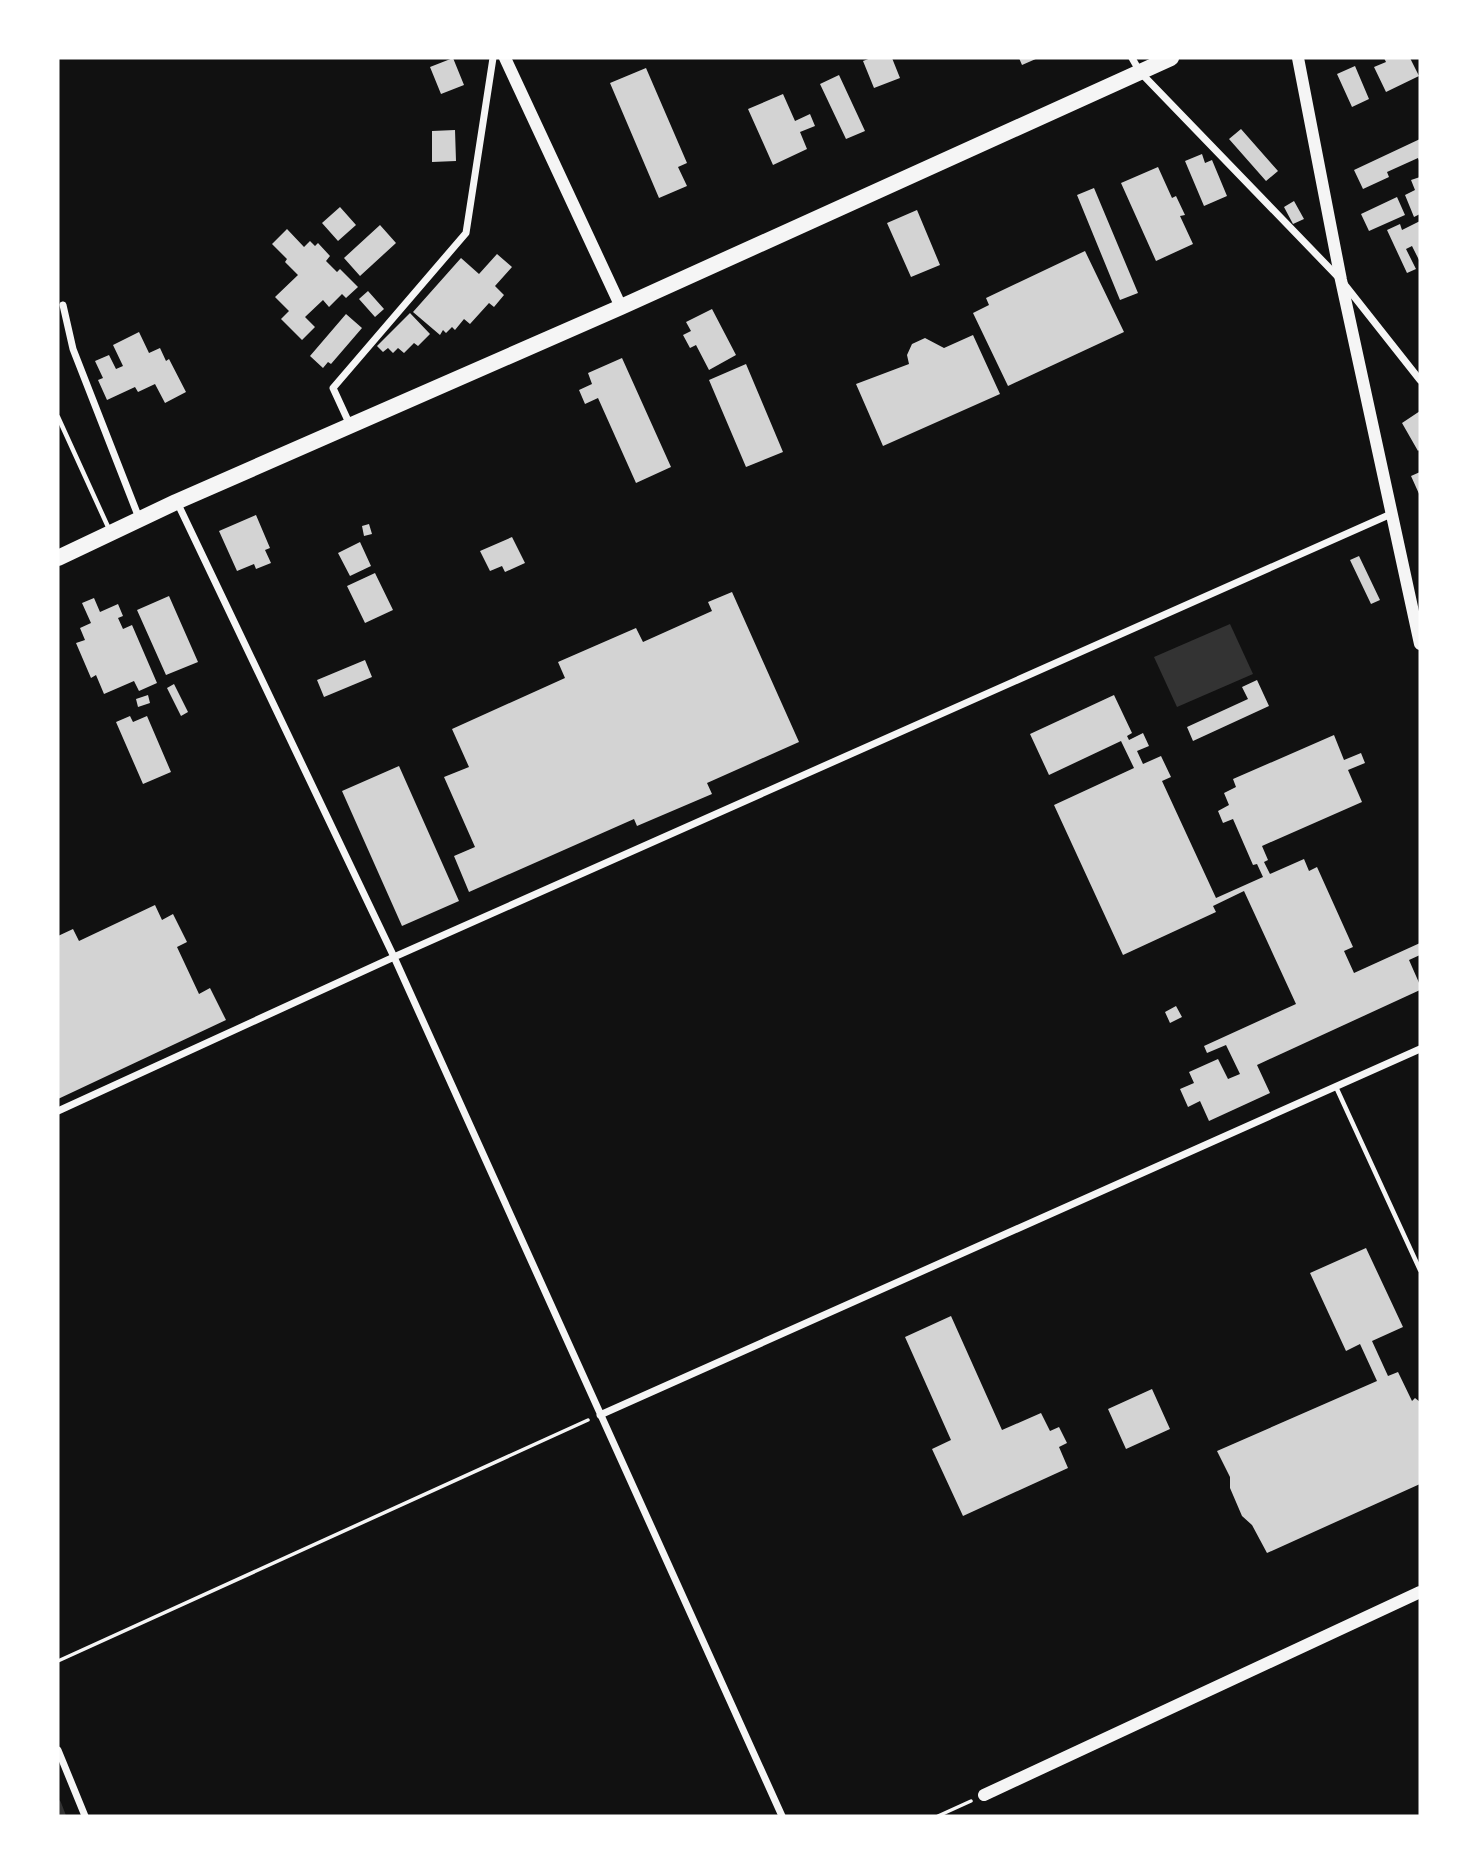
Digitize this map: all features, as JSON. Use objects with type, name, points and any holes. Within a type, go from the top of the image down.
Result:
[{"type":"main road","points":[[58,558],[176,502],[621,307],[1136,65],[1171,58]]},
{"type":"street","points":[[351,425],[333,388],[466,233],[494,58]]},
{"type":"street","points":[[505,58],[621,307]]},
{"type":"street","points":[[1298,58],[1341,280],[1420,644]]},
{"type":"street","points":[[1136,65],[1341,280],[1420,380]]},
{"type":"street","points":[[63,305],[73,349],[140,519]]},
{"type":"street","points":[[176,502],[394,957],[782,1816]]},
{"type":"street","points":[[58,1111],[394,957],[1391,514]]},
{"type":"street","points":[[600,1415],[1420,1049]]},
{"type":"street","points":[[984,1795],[1420,1592]]},
{"type":"street","points":[[58,1750],[86,1816]]},
{"type":"lane","points":[[58,417],[111,533]]},
{"type":"lane","points":[[1336,1087],[1420,1270]]},
{"type":"path","points":[[58,1661],[600,1415]]},
{"type":"path","points":[[938,1816],[984,1795]]},
{"type":"shaded area","points":[[1230,624],[1253,674],[1177,707],[1154,657]]},
{"type":"building","points":[[453,58],[464,85],[441,94],[430,67]]},
{"type":"building","points":[[871,58],[892,58],[900,78],[874,88],[863,61]]},
{"type":"building","points":[[1019,58],[1038,58],[1022,65]]},
{"type":"building","points":[[1384,58],[1410,58],[1419,76],[1386,92],[1374,67],[1386,62]]},
{"type":"building","points":[[1355,66],[1369,99],[1352,107],[1337,74]]},
{"type":"building","points":[[646,68],[687,163],[678,167],[687,186],[659,198],[610,83]]},
{"type":"building","points":[[839,75],[865,131],[846,139],[820,84]]},
{"type":"building","points":[[783,94],[795,121],[810,114],[815,126],[800,132],[807,149],[773,165],[748,109]]},
{"type":"building","points":[[1241,129],[1278,171],[1266,181],[1229,139]]},
{"type":"building","points":[[455,130],[456,161],[432,162],[432,131]]},
{"type":"building","points":[[1420,139],[1420,163],[1418,158],[1387,172],[1389,177],[1363,189],[1354,170]]},
{"type":"building","points":[[1202,154],[1205,163],[1212,160],[1227,196],[1204,206],[1185,161]]},
{"type":"building","points":[[1158,167],[1172,198],[1176,196],[1185,215],[1180,216],[1193,244],[1156,261],[1121,183]]},
{"type":"building","points":[[1420,177],[1420,214],[1414,217],[1405,195],[1415,190],[1411,180]]},
{"type":"building","points":[[1094,188],[1138,293],[1120,300],[1077,195]]},
{"type":"building","points":[[1397,197],[1405,215],[1369,231],[1361,214]]},
{"type":"building","points":[[1294,201],[1304,219],[1293,224],[1284,207]]},
{"type":"building","points":[[340,207],[356,225],[338,241],[322,223]]},
{"type":"building","points":[[917,210],[940,265],[911,277],[887,223]]},
{"type":"building","points":[[1420,221],[1420,262],[1412,246],[1406,249],[1416,269],[1407,273],[1387,230],[1400,224],[1402,230]]},
{"type":"building","points":[[380,225],[396,243],[360,276],[344,258]]},
{"type":"building","points":[[287,229],[304,247],[310,241],[315,246],[318,243],[330,256],[326,261],[337,272],[340,269],[358,287],[346,298],[342,294],[329,307],[323,300],[305,317],[315,327],[302,340],[281,319],[289,311],[275,297],[298,275],[272,244]]},
{"type":"building","points":[[1085,251],[1124,332],[1008,386],[973,313],[989,305],[986,298]]},
{"type":"building","points":[[497,254],[512,267],[495,286],[504,295],[494,307],[489,303],[470,324],[464,319],[455,330],[452,327],[446,333],[443,330],[440,335],[413,312],[461,258],[479,274]]},
{"type":"building","points":[[368,291],[384,309],[375,317],[359,299]]},
{"type":"building","points":[[712,309],[736,355],[709,370],[696,345],[690,348],[683,335],[691,331],[686,322]]},
{"type":"building","points":[[410,313],[430,334],[418,346],[414,343],[404,353],[398,348],[393,353],[388,348],[383,352],[377,346]]},
{"type":"building","points":[[346,314],[362,328],[331,364],[328,362],[323,368],[310,356]]},
{"type":"building","points":[[139,332],[149,353],[160,348],[166,361],[169,359],[186,392],[165,403],[155,384],[138,392],[135,387],[107,400],[98,380],[103,378],[95,361],[109,355],[116,369],[123,366],[113,345]]},
{"type":"building","points":[[973,335],[1000,394],[883,446],[856,384],[909,364],[907,355],[912,344],[925,338],[944,348]]},
{"type":"building","points":[[622,358],[671,467],[636,483],[598,398],[585,404],[579,390],[592,384],[588,373]]},
{"type":"building","points":[[746,364],[783,452],[746,467],[709,380]]},
{"type":"building","points":[[1420,411],[1420,449],[1418,451],[1402,423]]},
{"type":"building","points":[[1420,472],[1420,496],[1411,476]]},
{"type":"building","points":[[256,515],[270,548],[265,550],[271,563],[256,569],[254,564],[237,571],[219,531]]},
{"type":"building","points":[[369,524],[372,534],[364,536],[362,526]]},
{"type":"building","points":[[512,537],[525,563],[505,572],[502,566],[490,571],[480,551]]},
{"type":"building","points":[[360,542],[371,566],[350,576],[338,553]]},
{"type":"building","points":[[1359,556],[1380,600],[1371,604],[1350,560]]},
{"type":"building","points":[[375,573],[393,610],[365,623],[347,586]]},
{"type":"building","points":[[732,592],[799,742],[707,783],[712,794],[637,826],[634,819],[469,892],[454,856],[475,847],[444,777],[469,767],[452,729],[565,678],[558,662],[636,628],[643,642],[712,611],[708,602]]},
{"type":"building","points":[[169,596],[198,662],[166,675],[137,610]]},
{"type":"building","points":[[94,598],[100,612],[118,604],[123,616],[118,618],[123,629],[132,625],[157,683],[139,691],[134,681],[104,694],[96,675],[91,678],[76,643],[85,640],[80,628],[91,623],[82,603]]},
{"type":"building","points":[[365,660],[372,677],[324,697],[317,680]]},
{"type":"building","points":[[1257,680],[1269,706],[1193,741],[1187,727],[1248,699],[1242,687]]},
{"type":"building","points":[[174,684],[188,712],[181,716],[167,688]]},
{"type":"building","points":[[148,695],[150,703],[138,707],[136,699]]},
{"type":"building","points":[[1114,695],[1132,733],[1127,736],[1129,740],[1143,733],[1149,746],[1137,751],[1143,764],[1161,756],[1171,777],[1162,781],[1216,898],[1263,877],[1257,864],[1253,865],[1233,819],[1223,823],[1218,811],[1229,805],[1224,793],[1236,787],[1233,779],[1334,735],[1344,760],[1361,753],[1365,763],[1348,770],[1362,802],[1262,846],[1268,860],[1264,862],[1270,874],[1304,859],[1309,871],[1317,867],[1353,947],[1344,951],[1354,973],[1420,943],[1420,955],[1409,960],[1420,990],[1257,1065],[1270,1093],[1209,1121],[1200,1101],[1188,1107],[1180,1089],[1194,1083],[1189,1072],[1218,1059],[1228,1079],[1240,1074],[1226,1045],[1207,1053],[1204,1046],[1296,1004],[1244,891],[1213,906],[1216,912],[1123,955],[1054,805],[1134,768],[1121,741],[1049,775],[1030,734]]},
{"type":"building","points":[[130,716],[133,722],[147,716],[171,772],[143,784],[116,722]]},
{"type":"building","points":[[399,766],[459,901],[402,926],[342,791]]},
{"type":"building","points":[[155,905],[162,920],[173,914],[187,942],[177,947],[199,994],[210,988],[226,1020],[58,1099],[58,936],[73,929],[79,941]]},
{"type":"building","points":[[1176,1006],[1182,1017],[1170,1023],[1165,1012]]},
{"type":"building","points":[[1366,1248],[1403,1327],[1372,1341],[1388,1376],[1398,1372],[1412,1401],[1415,1398],[1420,1402],[1420,1484],[1267,1553],[1252,1525],[1242,1516],[1230,1488],[1230,1477],[1217,1451],[1377,1381],[1360,1344],[1346,1351],[1310,1273]]},
{"type":"building","points":[[951,1316],[1002,1430],[1041,1413],[1050,1431],[1059,1427],[1067,1443],[1059,1447],[1068,1468],[963,1516],[932,1449],[951,1440],[905,1337]]},
{"type":"building","points":[[1152,1389],[1170,1429],[1126,1449],[1108,1409]]},
{"type":"waterway","points":[[58,1803],[63,1816]]}]
